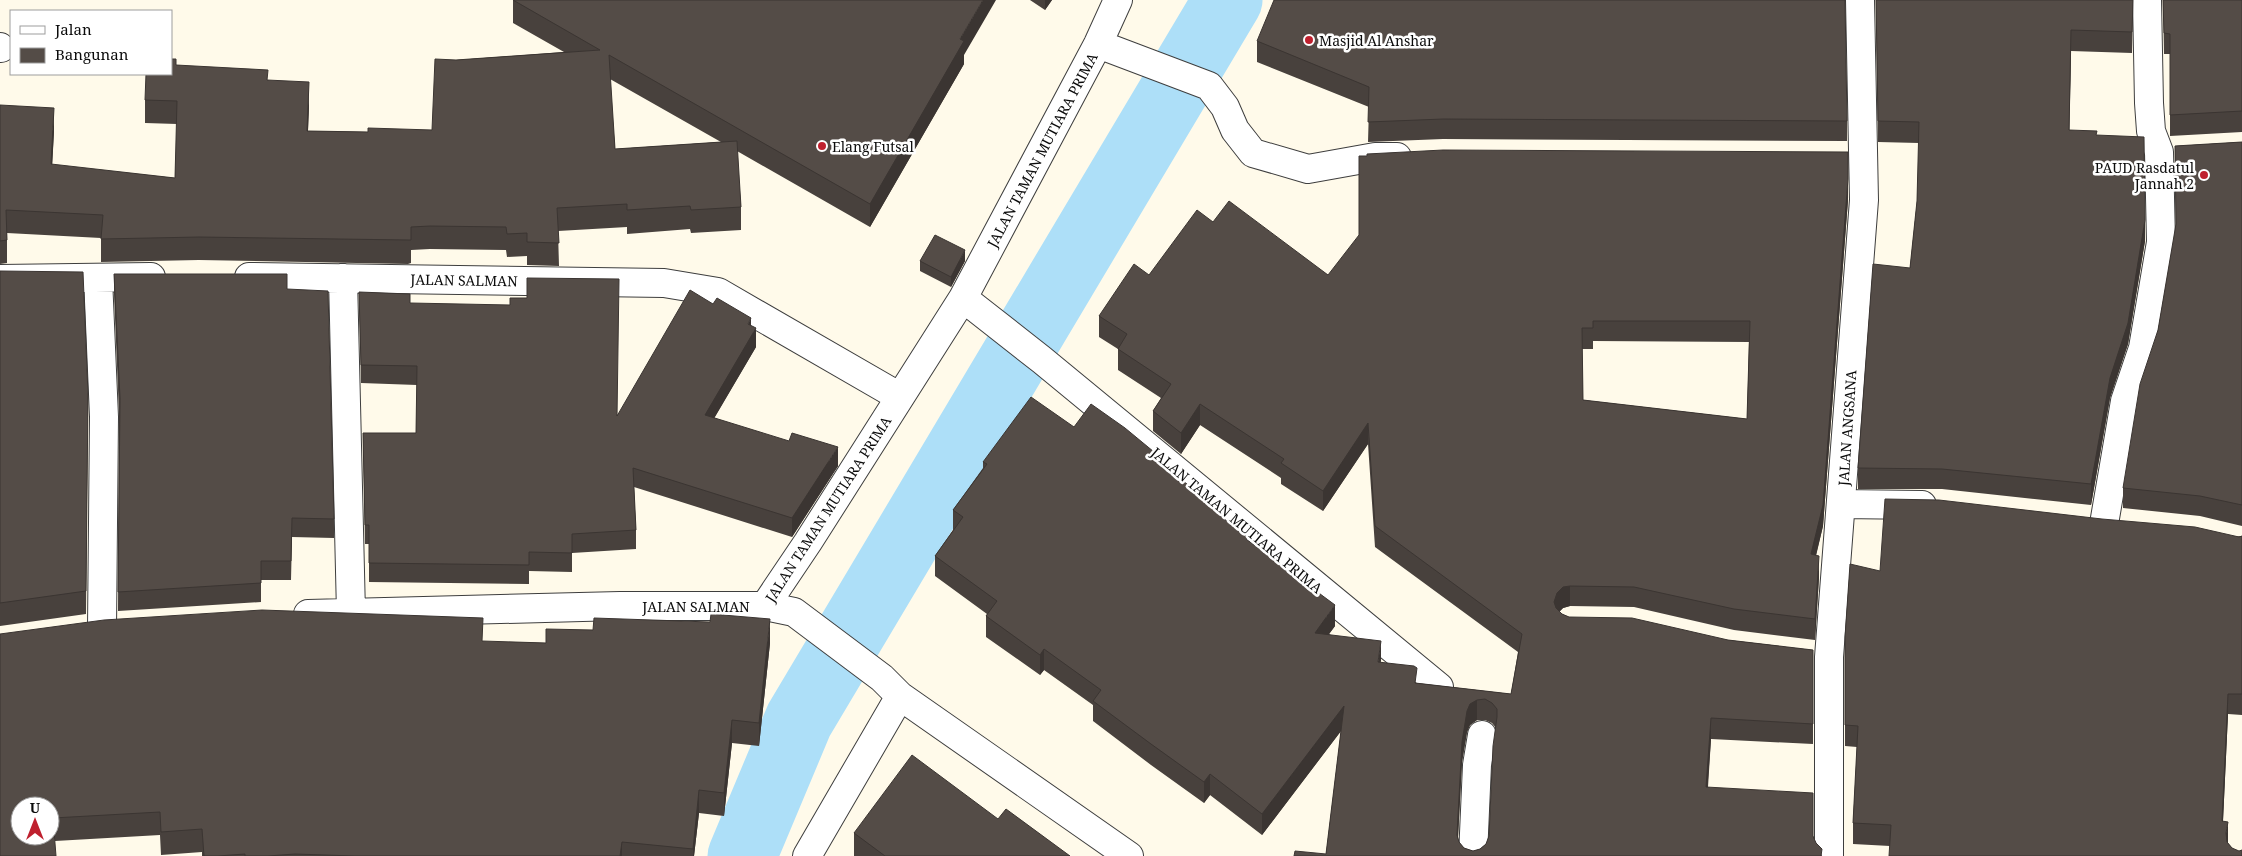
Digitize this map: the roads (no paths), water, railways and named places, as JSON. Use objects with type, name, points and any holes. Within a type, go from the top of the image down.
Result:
[{"type":"street","name":"JALAN TAMAN MUTIARA PRIMA","points":[[1118,0],[1098,44],[963,298],[808,542],[764,606],[794,612],[891,687],[1129,856]]},
{"type":"street","name":"JALAN ANGSANA","points":[[1829,856],[1828,657],[1864,200],[1860,0]]},
{"type":"street","points":[[2104,524],[2125,401],[2143,348],[2161,242],[2159,152],[2152,131],[2149,103],[2147,0]]},
{"type":"street","points":[[1098,44],[1209,86],[1225,107],[1235,130],[1253,153],[1308,169],[1375,157],[1424,156]]},
{"type":"street","points":[[2159,152],[2186,150]]},
{"type":"street","points":[[1834,157],[1864,157]]},
{"type":"street","points":[[0,279],[172,277]]},
{"type":"street","name":"JALAN SALMAN","points":[[228,277],[664,283],[718,292],[900,397]]},
{"type":"street","points":[[98,278],[104,417],[102,628]]},
{"type":"street","points":[[343,278],[351,613]]},
{"type":"street","name":"JALAN TAMAN MUTIARA PRIMA","points":[[963,298],[1042,360],[1439,687]]},
{"type":"street","points":[[1841,504],[1950,506]]},
{"type":"street","points":[[2075,521],[2132,526]]},
{"type":"street","name":"JALAN SALMAN","points":[[284,616],[620,606],[764,606]]},
{"type":"street","points":[[74,632],[130,626]]},
{"type":"street","points":[[1799,654],[1828,657]]},
{"type":"street","points":[[807,856],[891,687]]},
{"type":"street","points":[[1472,856],[1477,765],[1482,735]]},
{"type":"waterway","points":[[742,856],[799,720],[1228,0]]},
{"type":"place","name":"Masjid Al Anshar","points":[[1309,40]]},
{"type":"place","name":"Elang Futsal","points":[[822,146]]},
{"type":"place","name":"PAUD Rasdatul Jannah 2","points":[[2204,175]]}]
